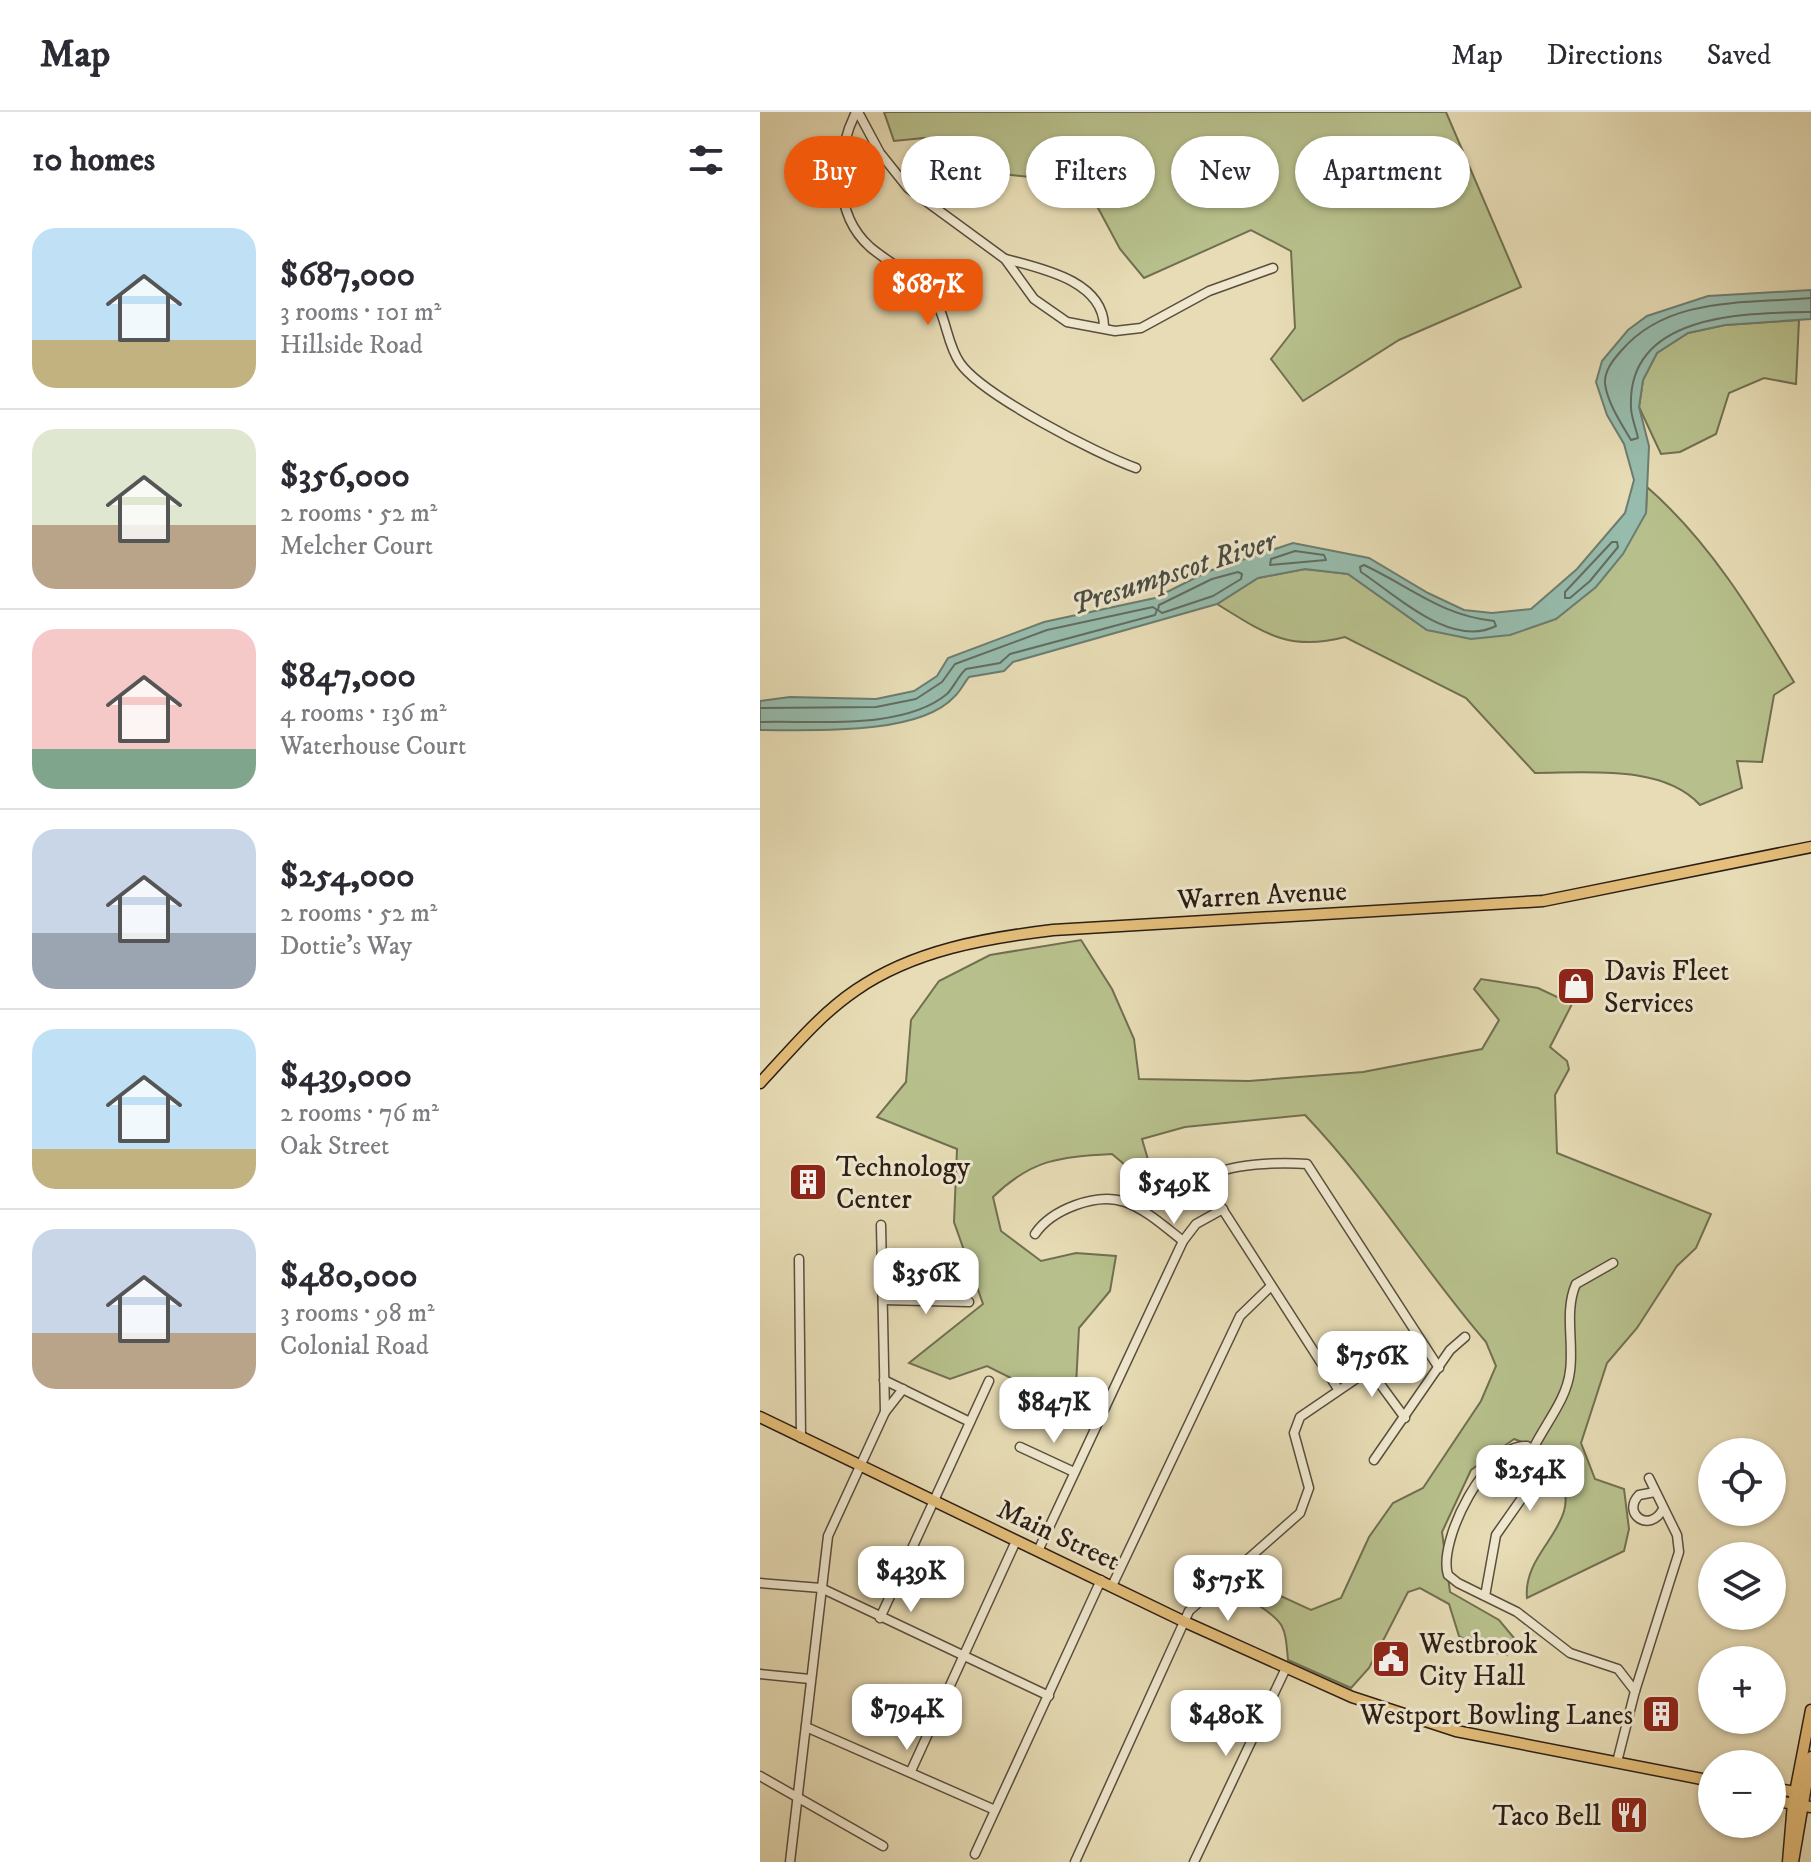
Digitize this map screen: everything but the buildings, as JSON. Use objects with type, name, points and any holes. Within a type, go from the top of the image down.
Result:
[{"type":"main road","name":"Warren Avenue","points":[[760,1083],[822,1018],[854,991],[913,960],[976,942],[1053,930],[1543,901],[1811,847]]},
{"type":"main road","name":"Main Street","points":[[760,1417],[1185,1622],[1352,1697],[1434,1726],[1698,1778]]},
{"type":"main road","points":[[1803,1799],[1811,1710]]},
{"type":"main road","points":[[1790,1862],[1811,1757]]},
{"type":"street","points":[[857,112],[880,153],[908,188],[1005,259],[1034,299],[1055,316],[1073,324],[1104,326],[1115,331],[1141,328],[1209,291],[1273,268]]},
{"type":"street","points":[[857,112],[849,128],[842,168],[847,217],[870,247],[933,297],[953,350],[968,374],[1051,427],[1136,468]]},
{"type":"street","points":[[1005,259],[1049,270],[1083,290],[1097,307],[1104,326]]},
{"type":"street","points":[[1338,1389],[1270,1287],[1208,1178],[1225,1169],[1307,1164],[1439,1368]]},
{"type":"street","points":[[1035,1234],[1057,1211],[1095,1202],[1122,1201],[1146,1212],[1183,1241]]},
{"type":"street","points":[[1038,1551],[1183,1241],[1196,1224],[1223,1209]]},
{"type":"street","points":[[881,1225],[885,1412]]},
{"type":"street","points":[[799,1259],[801,1438]]},
{"type":"street","points":[[1533,1449],[1566,1389],[1570,1373],[1573,1290],[1576,1284],[1613,1263]]},
{"type":"street","points":[[1112,1586],[1240,1316],[1270,1287]]},
{"type":"street","points":[[883,1300],[969,1302]]},
{"type":"street","points":[[1374,1460],[1450,1350],[1465,1337]]},
{"type":"street","points":[[1075,1862],[1192,1607],[1300,1513],[1309,1480],[1296,1442],[1296,1424],[1338,1389],[1361,1375],[1372,1373],[1405,1418]]},
{"type":"street","points":[[884,1380],[970,1422]]},
{"type":"street","points":[[880,1618],[989,1381]]},
{"type":"street","points":[[790,1862],[828,1536],[885,1412],[903,1389]]},
{"type":"street","points":[[1020,1447],[1074,1472]]},
{"type":"street","points":[[1485,1596],[1496,1535],[1543,1468],[1542,1460],[1533,1449],[1515,1447],[1489,1469],[1471,1491],[1446,1559],[1448,1575],[1485,1596],[1517,1612],[1570,1653],[1618,1669],[1635,1691]]},
{"type":"street","points":[[1617,1762],[1635,1691],[1679,1552],[1677,1535],[1649,1478]]},
{"type":"street","points":[[1655,1492],[1639,1495],[1633,1502],[1633,1512],[1639,1520],[1648,1522],[1657,1519],[1663,1509]]},
{"type":"street","points":[[911,1771],[1016,1541]]},
{"type":"street","points":[[975,1854],[1101,1580]]},
{"type":"street","points":[[760,1583],[821,1588],[1049,1696]]},
{"type":"street","points":[[1194,1862],[1286,1668]]},
{"type":"street","points":[[760,1674],[810,1679]]},
{"type":"street","points":[[806,1727],[995,1810]]},
{"type":"street","points":[[760,1776],[883,1846]]},
{"type":"green space","points":[[884,112],[1446,112],[1456,136],[1295,136],[1295,208],[1470,208],[1470,168],[1521,287],[1399,340],[1303,401],[1271,359],[1295,328],[1291,251],[1251,230],[1144,278],[1120,249],[1098,208],[1155,208],[1155,136],[1026,136],[1026,177],[1010,175],[1010,136],[901,136],[901,140],[894,141]]},
{"type":"green space","points":[[1799,320],[1796,384],[1764,378],[1729,393],[1716,434],[1680,452],[1661,454],[1639,407],[1643,380],[1657,353],[1688,333],[1725,325]]},
{"type":"green space","points":[[1647,487],[1710,554],[1794,682],[1774,695],[1762,762],[1737,761],[1742,788],[1700,805],[1684,792],[1645,777],[1600,772],[1535,773],[1466,698],[1345,637],[1325,641],[1292,641],[1263,631],[1217,604],[1258,578],[1305,569],[1348,574],[1427,630],[1510,635],[1646,513]]},
{"type":"green space","points":[[1081,940],[1112,989],[1134,1039],[1139,1079],[1249,1081],[1363,1072],[1482,1049],[1499,1020],[1474,989],[1481,979],[1538,988],[1572,1004],[1550,1047],[1567,1061],[1569,1069],[1555,1095],[1557,1153],[1711,1214],[1696,1248],[1677,1266],[1637,1328],[1607,1363],[1581,1443],[1595,1479],[1624,1489],[1629,1529],[1624,1551],[1527,1598],[1528,1580],[1534,1564],[1560,1521],[1565,1506],[1565,1490],[1557,1472],[1544,1455],[1514,1439],[1471,1470],[1442,1532],[1450,1592],[1499,1620],[1514,1638],[1507,1655],[1482,1650],[1459,1636],[1449,1604],[1420,1588],[1408,1592],[1369,1668],[1351,1688],[1288,1660],[1282,1627],[1258,1605],[1263,1588],[1311,1610],[1341,1598],[1369,1537],[1393,1503],[1423,1488],[1481,1401],[1496,1366],[1486,1342],[1353,1170],[1305,1115],[1185,1127],[1142,1139],[1151,1170],[1131,1170],[1112,1154],[1047,1162],[1007,1184],[993,1197],[1001,1231],[1041,1261],[1076,1253],[1116,1256],[1110,1291],[1079,1328],[1076,1386],[1061,1417],[1029,1414],[1011,1378],[987,1366],[950,1379],[909,1363],[983,1304],[954,1222],[957,1149],[877,1117],[906,1082],[911,1020],[939,981],[990,955]]},
{"type":"water","points":[[1811,290],[1811,319],[1725,325],[1688,333],[1657,353],[1643,380],[1639,407],[1649,446],[1646,513],[1623,554],[1596,587],[1556,619],[1510,635],[1471,639],[1427,630],[1348,574],[1305,569],[1258,578],[1217,604],[1013,662],[1004,671],[969,677],[954,697],[937,710],[916,719],[890,725],[834,730],[760,730],[760,701],[790,697],[876,699],[914,691],[937,676],[948,658],[1044,622],[1155,598],[1209,571],[1293,543],[1369,558],[1464,610],[1492,613],[1531,609],[1577,569],[1625,513],[1634,480],[1624,444],[1607,415],[1596,382],[1602,361],[1628,330],[1647,316],[1708,296]]},
{"type":"place","name":"Davis Fleet Services","points":[[1576,986]]},
{"type":"place","name":"Technology Center","points":[[808,1182]]},
{"type":"place","name":"Westbrook City Hall","points":[[1391,1659]]},
{"type":"place","name":"Westport Bowling Lanes","points":[[1661,1714]]},
{"type":"place","name":"Taco Bell","points":[[1629,1815]]},
{"type":"water label","name":"Presumpscot River","points":[[1173,572]]}]
